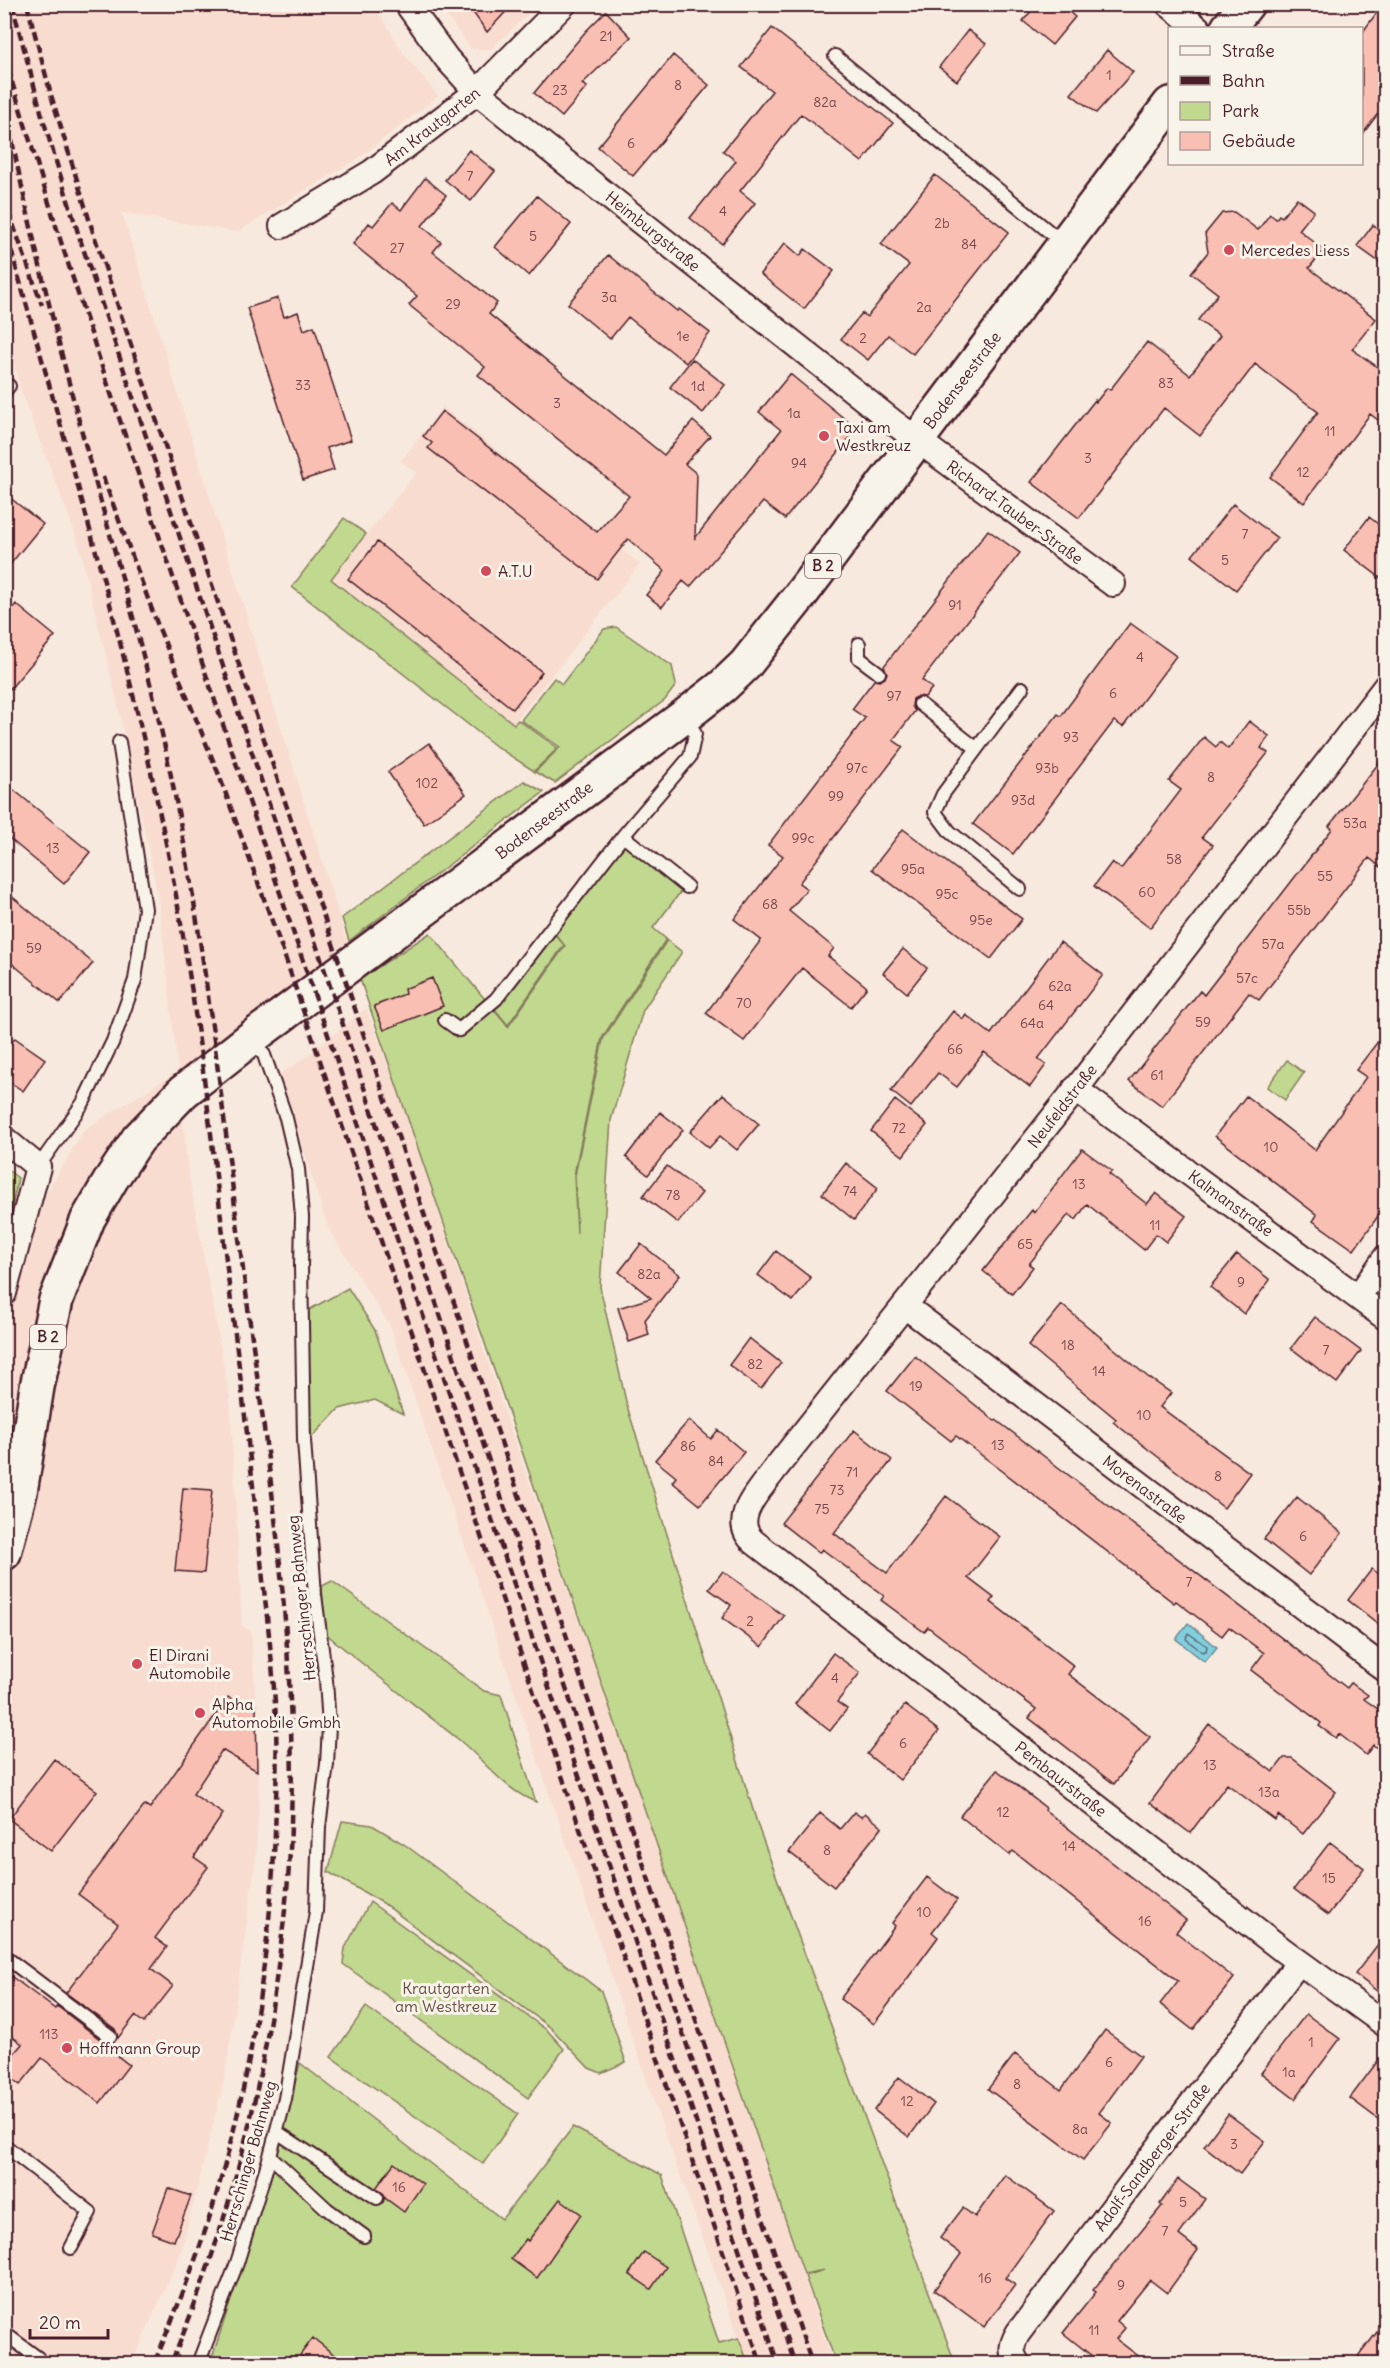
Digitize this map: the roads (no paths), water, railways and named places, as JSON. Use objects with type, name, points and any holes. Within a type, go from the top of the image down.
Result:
[{"type":"main road","points":[[1228,27],[1246,4]]},
{"type":"main road","name":"Bodenseestraße","points":[[4,1553],[20,1492],[37,1388],[56,1300],[88,1219],[111,1178],[138,1139],[183,1092],[254,1036],[723,686],[760,647],[1168,107]]},
{"type":"street","name":"Heimburgstraße","points":[[407,4],[447,59],[477,92],[917,440]]},
{"type":"street","name":"Am Krautgarten","points":[[282,225],[372,172],[477,92],[564,4]]},
{"type":"street","points":[[1168,4],[1197,27]]},
{"type":"street","name":"Richard-Tauber-Straße","points":[[917,440],[1113,584]]},
{"type":"street","name":"Neufeldstraße","points":[[743,1526],[747,1508],[776,1469],[1075,1089],[1386,686]]},
{"type":"street","name":"Kalmanstraße","points":[[1075,1089],[1386,1318]]},
{"type":"street","points":[[4,1139],[38,1167],[4,1293]]},
{"type":"street","points":[[1358,1297],[1386,1257]]},
{"type":"street","name":"Morenastraße","points":[[905,1306],[1386,1670]]},
{"type":"street","name":"Pembaurstraße","points":[[743,1526],[746,1535],[763,1549],[1299,1962],[1386,2025]]},
{"type":"street","name":"Adolf-Sandberger-Straße","points":[[1015,2359],[1012,2344],[1018,2333],[1299,1962]]},
{"type":"lane","points":[[835,56],[1064,244]]},
{"type":"lane","points":[[859,644],[859,658],[879,673]]},
{"type":"lane","points":[[1020,889],[951,832],[934,812],[943,794],[1022,688]]},
{"type":"lane","points":[[920,704],[976,748]]},
{"type":"lane","points":[[445,1020],[459,1030],[496,999],[623,836],[690,757],[695,734],[686,715]]},
{"type":"lane","points":[[38,1167],[83,1103],[113,1041],[135,980],[145,909],[118,742]]},
{"type":"lane","points":[[623,836],[687,887]]},
{"type":"lane","name":"Herrschinger Bahnweg","points":[[198,2364],[237,2263],[285,2099],[316,1912],[319,1827],[329,1726],[326,1680],[315,1595],[304,1440],[302,1217],[298,1169],[286,1118],[264,1054],[254,1036]]},
{"type":"lane","points":[[4,1956],[110,2036]]},
{"type":"lane","points":[[277,2132],[377,2198]]},
{"type":"lane","points":[[4,2145],[90,2212],[71,2248]]},
{"type":"lane","points":[[270,2156],[327,2209],[364,2236]]},
{"type":"lane","points":[[4,2333],[38,2358],[35,2364]]},
{"type":"water","points":[[1188,1623],[1217,1647],[1205,1662],[1176,1639]]},
{"type":"railway","points":[[12,4],[43,119],[79,236],[495,1479],[795,2364]]},
{"type":"railway","points":[[27,4],[51,95],[93,232],[812,2364]]},
{"type":"railway","points":[[4,56],[106,379],[778,2364]]},
{"type":"railway","points":[[4,101],[29,220],[58,338],[156,708],[184,841],[214,1043],[277,1534],[284,1606],[292,1751],[291,1823],[286,1898],[277,1973],[260,2074],[237,2172],[208,2268],[171,2364]]},
{"type":"railway","points":[[4,199],[42,305]]},
{"type":"railway","points":[[4,224],[89,525],[129,677],[175,890],[195,1011],[211,1134],[249,1449],[274,1686],[276,1722],[274,1845],[264,1968],[254,2029],[243,2090],[212,2209],[192,2268],[154,2364]]},
{"type":"railway","points":[[103,477],[158,626],[219,775],[284,954],[761,2364]]},
{"type":"place","name":"Mercedes Liess","points":[[1229,250]]},
{"type":"place","name":"Taxi am Westkreuz","points":[[824,436]]},
{"type":"place","name":"A.T.U","points":[[486,571]]},
{"type":"place","name":"El Dirani Automobile","points":[[137,1664]]},
{"type":"place","name":"Alpha Automobile Gmbh","points":[[200,1713]]},
{"type":"place","name":"Hoffmann Group","points":[[67,2048]]},
{"type":"park label","name":"Krautgarten am Westkreuz","points":[[446,1997]]}]
